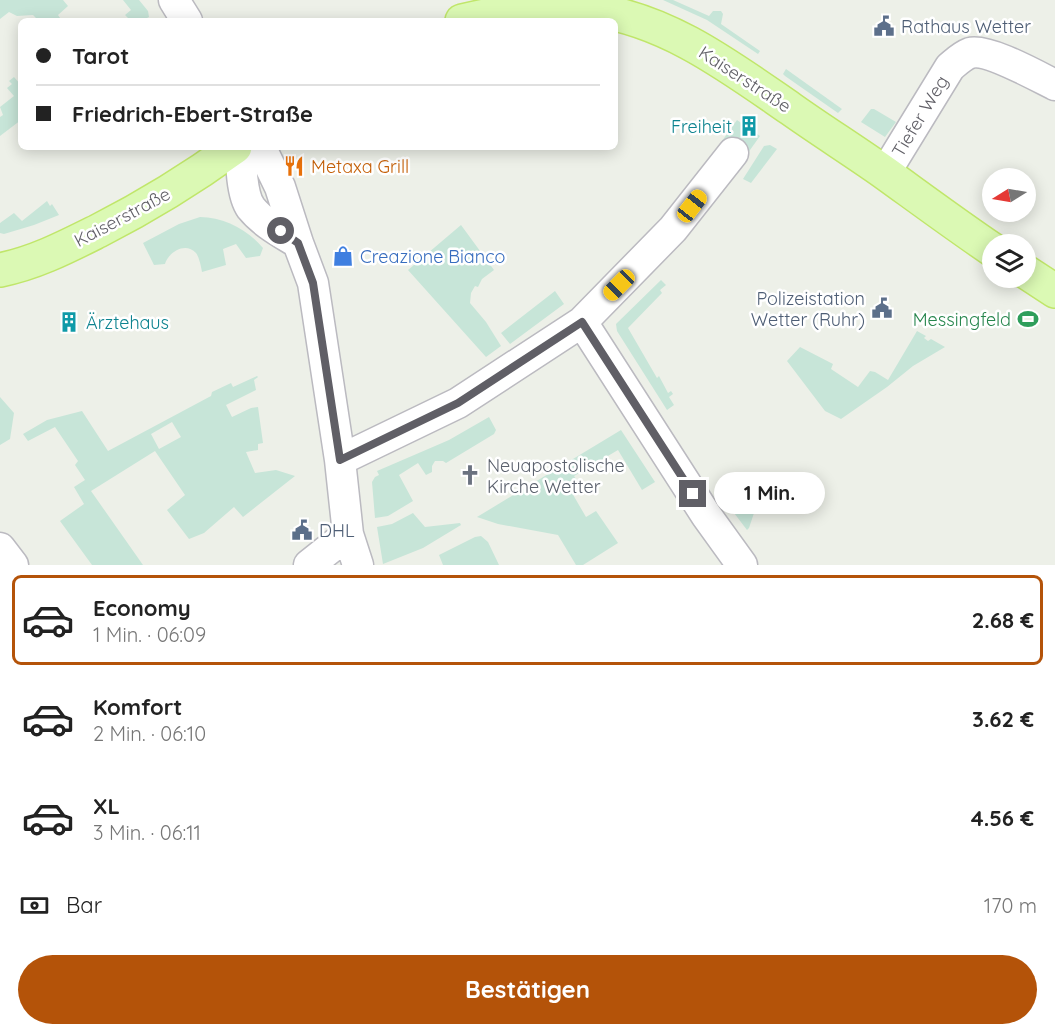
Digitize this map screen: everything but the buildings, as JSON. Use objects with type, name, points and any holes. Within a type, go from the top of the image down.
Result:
[{"type":"main road","name":"Kaiserstraße","points":[[480,18],[535,9],[595,5],[652,26],[700,48],[885,173],[982,242]]},
{"type":"main road","name":"Kaiserstraße","points":[[0,270],[52,254],[118,221],[177,188],[231,150]]},
{"type":"main road","points":[[1036,279],[1055,291]]},
{"type":"street","points":[[174,0],[185,18]]},
{"type":"street","name":"Tiefer Weg","points":[[885,173],[950,67],[971,52],[994,57],[1055,85]]},
{"type":"street","points":[[242,150],[241,174],[250,207],[264,220],[298,243]]},
{"type":"street","points":[[261,150],[280,187],[313,283],[340,460],[348,534],[358,565]]},
{"type":"street","points":[[340,460],[458,403],[582,322],[672,229],[733,153]]},
{"type":"street","points":[[582,322],[706,515],[742,565]]},
{"type":"street","points":[[309,565],[348,534]]},
{"type":"street","points":[[0,548],[13,565]]},
{"type":"green space","points":[[0,0],[63,0],[68,6],[58,15],[60,18],[17,16],[9,12],[0,19]]},
{"type":"green space","points":[[123,0],[139,0],[148,11],[149,17],[128,18],[125,15],[131,10]]},
{"type":"green space","points":[[663,0],[673,0],[709,16],[713,11],[721,11],[723,14],[721,24],[760,51],[758,54],[707,20]]},
{"type":"green space","points":[[786,69],[842,109],[838,113],[785,76],[783,74]]},
{"type":"green space","points":[[14,77],[18,82],[18,122],[0,136],[0,117],[3,115],[0,107],[14,96],[7,88],[12,84],[9,81]]},
{"type":"green space","points":[[871,109],[896,122],[885,137],[861,122]]},
{"type":"green space","points":[[737,120],[760,136],[745,157],[722,141]]},
{"type":"green space","points":[[770,145],[777,149],[751,183],[743,179],[764,146]]},
{"type":"green space","points":[[47,201],[50,206],[52,204],[59,215],[34,225],[4,234],[0,233],[0,223],[14,213],[22,221]]},
{"type":"green space","points":[[200,217],[218,219],[243,230],[263,248],[260,256],[246,258],[236,244],[223,249],[226,265],[202,272],[196,253],[182,248],[173,253],[165,264],[154,265],[143,243],[179,224]]},
{"type":"green space","points":[[461,225],[494,270],[482,279],[478,287],[475,286],[471,293],[470,303],[486,322],[501,346],[486,357],[408,270]]},
{"type":"green space","points":[[661,280],[666,285],[660,290],[662,293],[628,328],[657,378],[659,376],[668,393],[671,391],[673,394],[669,397],[674,405],[667,410],[617,331],[616,324]]},
{"type":"green space","points":[[555,291],[564,304],[510,344],[501,333]]},
{"type":"green space","points":[[917,331],[926,336],[924,338],[928,341],[931,339],[945,347],[913,366],[841,419],[825,411],[787,361],[800,347],[833,364],[831,369],[858,387],[870,371],[888,380]]},
{"type":"green space","points":[[258,377],[254,380],[256,390],[226,405],[232,417],[258,407],[263,443],[258,444],[258,450],[246,452],[255,473],[276,470],[295,476],[243,517],[234,507],[204,533],[189,539],[167,510],[185,495],[155,451],[91,491],[143,565],[92,565],[60,521],[84,504],[74,487],[85,480],[75,465],[78,461],[55,427],[28,441],[23,434],[47,420],[82,411],[108,451],[211,396],[212,392],[231,383],[233,387]],"holes":[[[172,422],[181,437],[159,449],[151,434]]]},
{"type":"green space","points":[[0,397],[14,413],[10,439],[0,445]]},
{"type":"green space","points":[[489,417],[496,430],[494,434],[446,463],[435,461],[432,472],[426,475],[418,463],[399,475],[413,501],[388,516],[375,518],[372,482],[379,475],[377,471],[449,440]]},
{"type":"green space","points":[[621,430],[655,482],[642,490],[618,450],[574,476],[582,487],[572,493],[586,517],[596,511],[618,543],[583,565],[576,565],[558,535],[498,524],[477,517]]},
{"type":"green space","points":[[737,491],[754,513],[747,530],[725,501]]},
{"type":"green space","points":[[413,513],[425,527],[460,523],[461,525],[423,548],[383,564],[377,527],[392,524]]},
{"type":"green space","points":[[481,536],[488,542],[499,565],[443,565],[439,555]]},
{"type":"place","name":"Rathaus Wetter","points":[[884,26]]},
{"type":"place","name":"Freiheit","points":[[749,126]]},
{"type":"place","name":"Metaxa Grill","points":[[294,166]]},
{"type":"place","name":"Creazione Bianco","points":[[343,256]]},
{"type":"place","name":"Polizeistation Wetter (Ruhr)","points":[[882,308]]},
{"type":"place","name":"Messingfeld","points":[[1028,319]]},
{"type":"place","name":"Ärztehaus","points":[[69,322]]},
{"type":"place","name":"Neuapostolische Kirche Wetter","points":[[470,475]]},
{"type":"place","name":"DHL","points":[[302,530]]},
{"type":"route","points":[[281,231],[298,243],[313,283],[340,460],[458,403],[582,322],[693,494]]}]
